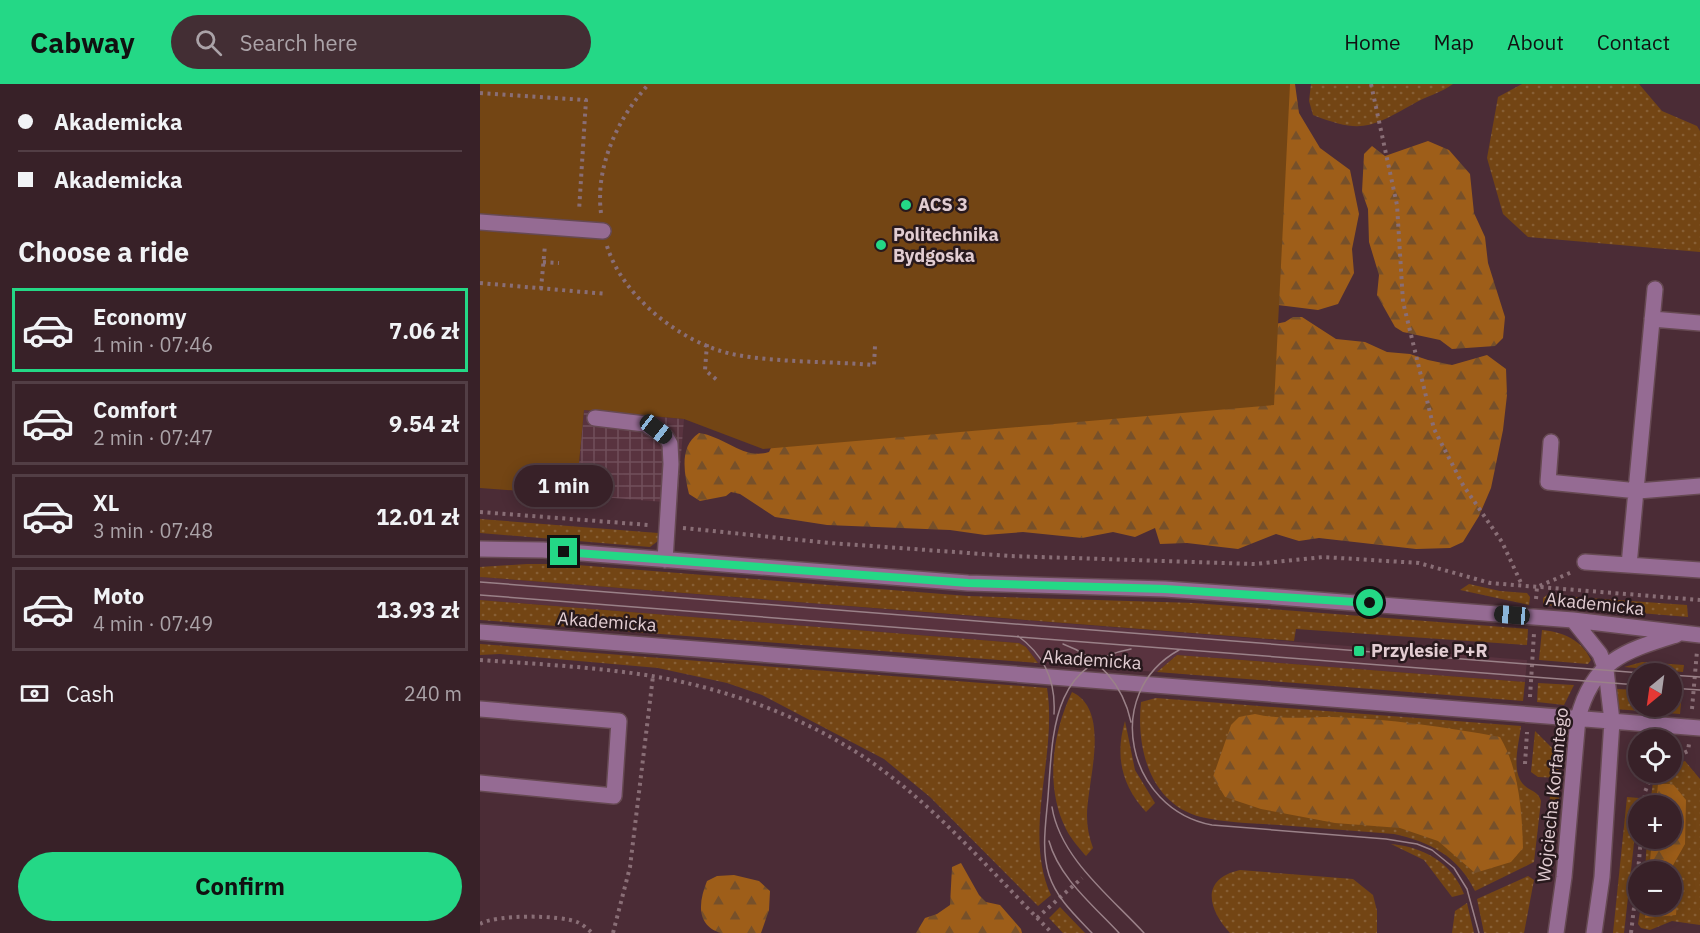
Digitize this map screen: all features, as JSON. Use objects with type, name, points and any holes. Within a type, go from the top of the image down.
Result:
[{"type":"street","points":[[480,222],[603,231]]},
{"type":"street","points":[[1629,565],[1638,491],[1655,289]]},
{"type":"street","points":[[1652,319],[1700,323]]},
{"type":"street","points":[[595,418],[645,424],[666,437],[671,452],[665,560]]},
{"type":"street","points":[[1551,442],[1548,482],[1638,491],[1700,486]]},
{"type":"street","name":"Akademicka","points":[[480,549],[543,550],[968,583],[1165,589],[1573,620],[1699,634]]},
{"type":"street","points":[[1585,562],[1700,570]]},
{"type":"street","points":[[1573,620],[1594,645],[1605,667],[1612,721],[1602,877],[1594,933]]},
{"type":"street","name":"Akademicka","points":[[480,632],[1695,727]]},
{"type":"street","name":"Wojciecha Korfantego","points":[[1556,933],[1564,877],[1578,718],[1586,693],[1605,667],[1630,649],[1681,633]]},
{"type":"street","points":[[480,709],[619,721],[614,796],[480,783]]},
{"type":"path","points":[[649,84],[625,115],[606,156],[600,207],[603,231],[615,265],[641,301],[680,332],[730,353],[874,365],[875,346]]},
{"type":"path","points":[[1371,84],[1397,205],[1403,302],[1434,429],[1462,484],[1502,542],[1523,586]]},
{"type":"path","points":[[480,93],[586,100],[578,230]]},
{"type":"path","points":[[541,289],[546,227]]},
{"type":"path","points":[[543,262],[559,263]]},
{"type":"path","points":[[480,283],[606,294]]},
{"type":"path","points":[[707,344],[705,370],[717,380]]},
{"type":"path","points":[[480,512],[830,543],[1010,556],[1255,564],[1323,557],[1419,563],[1490,583],[1700,600]]},
{"type":"path","points":[[1537,587],[1579,569],[1585,562]]},
{"type":"path","points":[[1525,764],[1537,587]]},
{"type":"path","points":[[1682,754],[1688,751],[1695,727],[1699,634]]},
{"type":"path","points":[[480,660],[653,676],[728,695],[777,712],[835,740],[889,775],[980,858],[1052,933]]},
{"type":"path","points":[[613,933],[630,867],[653,676]]},
{"type":"path","points":[[1037,918],[1082,878]]},
{"type":"path","points":[[1631,933],[1633,915]]},
{"type":"path","points":[[480,924],[486,920],[506,918],[557,919],[578,922],[592,933]]},
{"type":"shaded area","name":"Politechnika Bydgoska","points":[[480,84],[1290,84],[1274,405],[763,449],[684,419],[584,410],[576,495],[480,488]]},
{"type":"shaded area","points":[[1311,84],[1453,84],[1376,123],[1355,126],[1343,125],[1313,115],[1309,101]]},
{"type":"shaded area","points":[[1522,84],[1639,84],[1662,111],[1697,126],[1700,131],[1700,252],[1528,237],[1503,214],[1487,158],[1498,97]]},
{"type":"shaded area","points":[[584,410],[684,419],[677,503],[576,495]]},
{"type":"shaded area","points":[[480,519],[658,533],[658,541],[650,547],[480,533]]},
{"type":"shaded area","points":[[564,564],[968,596],[1194,603],[1528,629],[1527,645],[1296,629],[1294,641],[480,577],[480,567]]},
{"type":"shaded area","points":[[480,577],[1527,660],[1525,682],[1177,655],[1157,672],[1038,663],[1026,647],[1019,643],[480,600]]},
{"type":"shaded area","points":[[1469,584],[1500,591],[1527,593],[1530,597],[1529,605],[1460,590]]},
{"type":"shaded area","points":[[1547,595],[1687,605],[1688,617],[1543,605],[1543,598]]},
{"type":"shaded area","points":[[480,600],[1019,643],[1026,647],[1038,663],[480,620]]},
{"type":"shaded area","points":[[1542,630],[1571,638],[1582,647],[1591,660],[1588,664],[1539,660]]},
{"type":"shaded area","points":[[480,644],[1047,688],[1048,740],[1040,819],[1040,846],[1043,871],[1051,895],[1038,906],[930,797],[884,759],[762,695],[727,683],[658,668],[500,654],[480,655]]},
{"type":"shaded area","points":[[1177,655],[1525,682],[1523,701],[1157,672]]},
{"type":"shaded area","points":[[1538,683],[1574,685],[1564,705],[1537,702]]},
{"type":"shaded area","points":[[1616,689],[1628,690],[1628,710],[1615,709]]},
{"type":"shaded area","points":[[1072,692],[1084,701],[1091,714],[1094,730],[1093,766],[1087,816],[1088,832],[1093,848],[1086,856],[1066,829],[1059,813],[1053,778],[1056,743],[1065,708]]},
{"type":"shaded area","points":[[1156,698],[1521,726],[1517,758],[1518,774],[1525,786],[1536,793],[1541,801],[1534,862],[1475,891],[1460,868],[1442,852],[1407,837],[1394,834],[1220,820],[1201,817],[1184,810],[1169,800],[1158,787],[1144,755],[1141,738],[1141,702]]},
{"type":"shaded area","points":[[1125,721],[1135,770],[1155,803],[1146,812],[1131,791],[1122,769],[1121,746]]},
{"type":"shaded area","points":[[1535,731],[1554,750],[1561,778],[1538,777],[1531,772]]},
{"type":"shaded area","points":[[1685,761],[1700,779],[1700,925],[1672,921],[1650,930],[1641,928],[1638,924],[1639,915],[1682,915],[1682,861],[1646,861],[1646,849],[1682,849],[1682,795],[1651,795],[1653,783],[1682,783],[1682,762]]},
{"type":"shaded area","points":[[1555,792],[1560,792],[1547,859],[1544,859],[1550,796]]},
{"type":"shaded area","points":[[1628,797],[1628,849],[1633,849],[1632,861],[1628,861],[1628,897],[1624,933],[1613,933]]},
{"type":"shaded area","points":[[1391,844],[1415,849],[1435,858],[1452,874],[1464,894],[1452,897],[1424,860]]},
{"type":"shaded area","points":[[1240,870],[1353,879],[1373,895],[1377,911],[1377,933],[1230,933],[1222,924],[1213,905],[1213,888],[1218,880],[1227,874]]},
{"type":"shaded area","points":[[1528,876],[1534,880],[1524,933],[1484,933],[1477,899]]},
{"type":"shaded area","points":[[1467,903],[1474,933],[1452,933],[1455,911]]},
{"type":"shaded area","points":[[1060,907],[1085,933],[1063,933],[1049,918]]},
{"type":"green space","points":[[1177,84],[1295,84],[1299,113],[1320,148],[1350,170],[1359,214],[1352,249],[1354,273],[1338,304],[1318,310],[1262,303]]},
{"type":"green space","points":[[1428,141],[1449,150],[1470,174],[1474,213],[1485,237],[1488,263],[1505,317],[1503,338],[1495,346],[1452,349],[1440,340],[1403,332],[1395,327],[1377,295],[1379,275],[1369,242],[1368,209],[1362,192],[1364,154],[1372,146],[1385,156]]},
{"type":"green space","points":[[1293,317],[1302,317],[1336,339],[1365,342],[1387,352],[1410,354],[1452,365],[1487,355],[1506,369],[1507,395],[1503,430],[1491,488],[1479,516],[1463,542],[1450,548],[1416,549],[1319,538],[1299,541],[1276,534],[1238,549],[1187,543],[1160,544],[1155,528],[1135,537],[1113,532],[1082,538],[1023,532],[985,535],[950,530],[827,525],[775,517],[740,494],[731,492],[726,496],[700,501],[689,494],[685,469],[686,452],[688,445],[699,433],[709,435],[743,451],[760,454],[769,452],[785,419],[1285,322]]},
{"type":"green space","points":[[1255,714],[1284,718],[1333,717],[1375,720],[1500,737],[1515,776],[1523,848],[1511,862],[1475,873],[1438,841],[1400,828],[1335,823],[1261,809],[1225,797],[1213,777],[1231,725],[1239,717]]},
{"type":"green space","points":[[1658,784],[1673,784],[1682,795],[1657,795]]},
{"type":"green space","points":[[1682,795],[1686,800],[1685,844],[1675,861],[1650,861],[1651,849],[1682,849]]},
{"type":"green space","points":[[961,863],[979,895],[986,902],[1000,905],[1022,933],[916,933],[925,918],[937,914],[950,905],[952,867]]},
{"type":"green space","points":[[734,875],[759,881],[770,891],[769,910],[761,933],[721,933],[707,924],[703,918],[701,904],[707,881],[717,876]]},
{"type":"green space","points":[[1645,915],[1676,915],[1645,918]]},
{"type":"tram line","points":[[480,582],[1628,672]]},
{"type":"tram line","points":[[480,595],[1628,684]]},
{"type":"tram line","points":[[1018,636],[1035,652],[1046,670],[1053,691],[1054,714]]},
{"type":"tram line","points":[[1063,644],[1088,656],[1108,674],[1122,696],[1131,722]]},
{"type":"tram line","points":[[1092,933],[1073,913],[1052,884],[1045,856],[1055,726],[1061,704],[1071,685],[1085,669],[1105,657],[1131,649]]},
{"type":"tram line","points":[[1179,650],[1155,669],[1139,693],[1133,720],[1134,748],[1144,774],[1160,797],[1183,815],[1212,825],[1386,839],[1417,844],[1432,850],[1454,868],[1467,889],[1479,933]]},
{"type":"tram line","points":[[1682,676],[1700,677]]},
{"type":"tram line","points":[[1682,689],[1700,690]]},
{"type":"tram line","points":[[1052,807],[1057,826],[1076,860],[1102,891],[1144,933]]},
{"type":"tram line","points":[[1049,841],[1069,879],[1119,933]]},
{"type":"place","name":"ACS 3","points":[[906,205]]},
{"type":"place","name":"Politechnika Bydgoska","points":[[881,245]]},
{"type":"place","name":"Przylesie P+R","points":[[1359,651]]},
{"type":"route","points":[[564,552],[968,583],[1165,589],[1370,603]]}]
